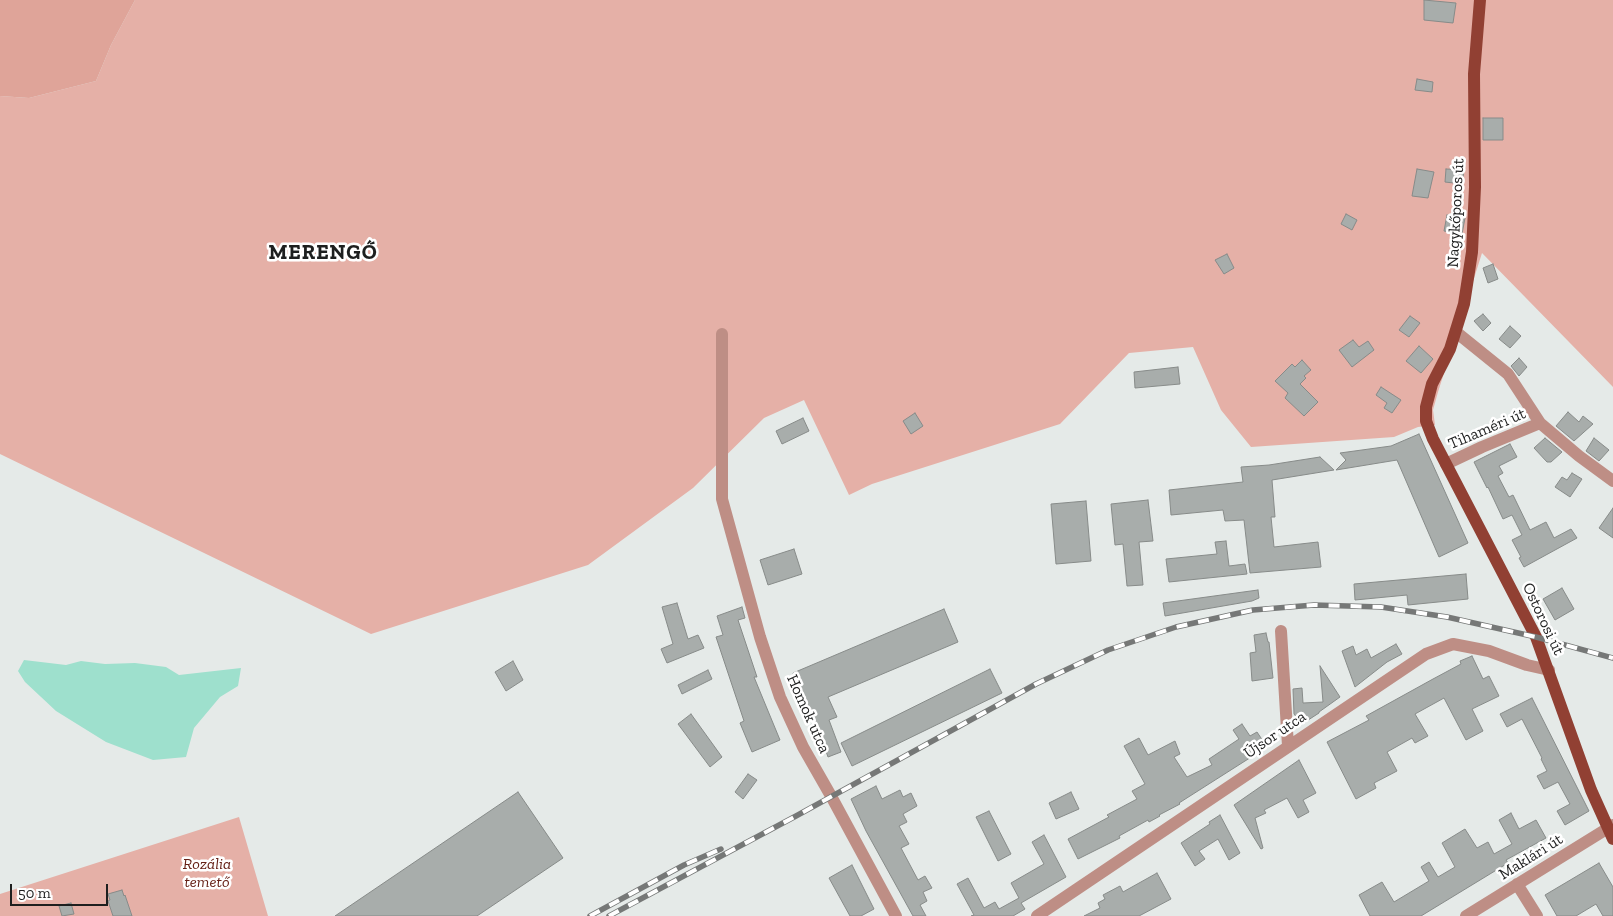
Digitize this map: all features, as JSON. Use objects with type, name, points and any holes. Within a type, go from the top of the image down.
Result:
[{"type":"main road","name":"Nagykőporos út","points":[[1426,421],[1426,407],[1432,384],[1450,349],[1456,332],[1464,304],[1469,273],[1475,220],[1474,74],[1480,0]]},
{"type":"main road","name":"Ostorosi út","points":[[1426,421],[1433,439],[1536,637],[1590,790],[1611,831]]},
{"type":"street","name":"Tihaméri út","points":[[1456,332],[1508,374],[1540,423],[1613,481]]},
{"type":"street","name":"Homok utca","points":[[722,334],[722,499],[760,637],[780,697],[803,747],[832,796],[896,916]]},
{"type":"street","name":"Tihaméri út","points":[[1446,464],[1482,446],[1540,423]]},
{"type":"street","points":[[1280,631],[1288,746]]},
{"type":"street","name":"Újsor utca","points":[[1037,916],[1426,654],[1453,644],[1489,651],[1527,665],[1549,670]]},
{"type":"street","name":"Maklári út","points":[[1466,916],[1517,884],[1611,831]]},
{"type":"street","points":[[1517,884],[1537,916]]},
{"type":"green space","points":[[135,0],[1613,0],[1613,387],[1482,253],[1433,410],[1435,425],[1418,427],[1394,437],[1251,447],[1221,410],[1193,347],[1129,353],[1060,424],[872,484],[849,495],[804,400],[764,418],[693,488],[588,565],[371,634],[0,454],[0,96],[29,98],[96,81],[111,45]]},
{"type":"green space","name":"Rozália temető","points":[[239,817],[268,916],[0,916],[0,894]]},
{"type":"shaded area","points":[[0,0],[135,0],[111,45],[96,81],[29,98],[0,96]]},
{"type":"shaded area","points":[[24,660],[66,665],[81,661],[105,664],[135,663],[166,667],[179,675],[241,668],[238,686],[220,697],[194,728],[186,757],[153,760],[106,742],[56,711],[25,682],[18,671]]},
{"type":"building","points":[[1424,0],[1456,3],[1453,23],[1424,20]]},
{"type":"building","points":[[1417,79],[1433,82],[1432,92],[1415,90]]},
{"type":"building","points":[[1483,118],[1503,118],[1503,140],[1483,140]]},
{"type":"building","points":[[1417,169],[1434,172],[1428,198],[1412,196]]},
{"type":"building","points":[[1446,169],[1464,170],[1462,184],[1445,182]]},
{"type":"building","points":[[1346,214],[1357,220],[1352,230],[1341,224]]},
{"type":"building","points":[[1447,215],[1465,218],[1462,234],[1444,231]]},
{"type":"building","points":[[1227,254],[1234,268],[1224,274],[1215,260]]},
{"type":"building","points":[[1493,264],[1498,279],[1488,283],[1483,268]]},
{"type":"building","points":[[1483,314],[1491,323],[1483,331],[1474,321]]},
{"type":"building","points":[[1410,316],[1420,323],[1409,337],[1399,330]]},
{"type":"building","points":[[1510,326],[1521,336],[1510,348],[1499,339]]},
{"type":"building","points":[[1353,340],[1359,347],[1368,341],[1374,350],[1352,367],[1339,350]]},
{"type":"building","points":[[1419,346],[1433,359],[1421,373],[1406,361]]},
{"type":"building","points":[[1519,358],[1527,367],[1519,376],[1511,366]]},
{"type":"building","points":[[1302,360],[1311,370],[1304,376],[1306,378],[1300,384],[1318,402],[1304,416],[1285,398],[1288,393],[1275,381],[1292,364],[1295,367]]},
{"type":"building","points":[[1178,367],[1180,384],[1135,388],[1134,372]]},
{"type":"building","points":[[1381,387],[1401,400],[1392,413],[1384,408],[1387,403],[1376,395]]},
{"type":"building","points":[[1568,412],[1579,422],[1583,416],[1593,424],[1574,441],[1556,426]]},
{"type":"building","points":[[915,413],[923,426],[911,434],[903,421]]},
{"type":"building","points":[[803,418],[809,431],[782,444],[776,431]]},
{"type":"building","points":[[1419,434],[1468,543],[1439,557],[1397,460],[1336,470],[1346,460],[1340,453],[1391,446]]},
{"type":"building","points":[[1545,438],[1562,452],[1551,462],[1547,462],[1534,448]]},
{"type":"building","points":[[1594,438],[1609,450],[1599,461],[1586,451]]},
{"type":"building","points":[[1510,444],[1517,457],[1499,466],[1503,473],[1498,476],[1509,497],[1513,495],[1530,530],[1546,522],[1554,538],[1571,529],[1577,538],[1524,567],[1512,540],[1522,535],[1512,515],[1503,519],[1474,462]]},
{"type":"building","points":[[1320,457],[1334,470],[1272,480],[1275,517],[1271,517],[1274,547],[1318,542],[1321,567],[1250,573],[1244,520],[1225,521],[1223,510],[1171,515],[1169,490],[1243,482],[1241,467],[1269,465]]},
{"type":"building","points":[[1572,473],[1582,479],[1570,497],[1555,487],[1562,477],[1567,480]]},
{"type":"building","points":[[1148,500],[1153,541],[1139,542],[1143,585],[1127,586],[1123,544],[1115,545],[1111,504]]},
{"type":"building","points":[[1086,501],[1091,561],[1056,564],[1051,504]]},
{"type":"building","points":[[1613,508],[1613,538],[1599,528]]},
{"type":"building","points":[[1226,541],[1229,566],[1245,564],[1247,574],[1169,582],[1166,559],[1217,554],[1215,542]]},
{"type":"building","points":[[794,549],[802,574],[768,585],[760,560]]},
{"type":"building","points":[[1466,574],[1468,599],[1408,605],[1407,595],[1355,600],[1354,584]]},
{"type":"building","points":[[1562,588],[1574,609],[1555,620],[1543,599]]},
{"type":"building","points":[[1258,590],[1259,598],[1252,601],[1165,616],[1163,603]]},
{"type":"building","points":[[677,603],[688,639],[698,635],[704,648],[667,663],[661,649],[673,644],[662,607]]},
{"type":"building","points":[[742,607],[745,618],[738,620],[757,677],[754,677],[780,740],[752,752],[740,723],[744,721],[716,637],[723,635],[717,616]]},
{"type":"building","points":[[944,609],[958,642],[828,697],[837,717],[829,720],[841,752],[828,757],[793,673]]},
{"type":"building","points":[[1266,633],[1269,642],[1273,678],[1252,681],[1250,653],[1256,652],[1254,635]]},
{"type":"building","points":[[1396,644],[1402,654],[1387,662],[1355,687],[1342,651],[1353,646],[1356,655],[1367,649],[1371,658]]},
{"type":"building","points":[[1472,656],[1483,679],[1489,676],[1499,696],[1472,709],[1483,731],[1466,740],[1444,698],[1415,714],[1428,736],[1415,743],[1412,738],[1387,752],[1397,771],[1374,783],[1376,788],[1356,799],[1327,742],[1369,720],[1366,716],[1461,664],[1460,661]]},
{"type":"building","points":[[513,661],[523,680],[506,691],[495,672]]},
{"type":"building","points":[[1320,666],[1340,697],[1302,724],[1294,714],[1293,689],[1302,688],[1303,703],[1323,702]]},
{"type":"building","points":[[990,669],[1002,693],[852,766],[841,743]]},
{"type":"building","points":[[708,670],[712,679],[682,694],[678,685]]},
{"type":"building","points":[[1532,698],[1589,811],[1565,825],[1557,811],[1570,804],[1558,782],[1544,789],[1537,776],[1547,771],[1522,719],[1507,727],[1500,714]]},
{"type":"building","points":[[691,714],[722,757],[710,767],[678,724]]},
{"type":"building","points":[[1242,724],[1250,736],[1257,732],[1267,747],[1160,816],[1149,822],[1148,820],[1119,836],[1120,838],[1078,859],[1068,839],[1109,817],[1107,815],[1137,799],[1132,791],[1145,784],[1124,746],[1139,738],[1148,755],[1175,741],[1180,754],[1174,757],[1187,777],[1212,765],[1209,759],[1239,739],[1233,730]]},
{"type":"building","points":[[1299,760],[1316,793],[1303,800],[1309,812],[1298,818],[1287,798],[1264,810],[1266,813],[1255,818],[1263,848],[1261,849],[1234,805]]},
{"type":"building","points":[[748,774],[757,780],[743,799],[735,792]]},
{"type":"building","points":[[876,786],[882,799],[900,790],[903,797],[911,793],[917,806],[903,814],[907,822],[899,826],[909,844],[901,848],[918,880],[925,876],[932,888],[923,892],[927,901],[920,905],[926,916],[913,916],[866,831],[851,799]]},
{"type":"building","points":[[518,792],[563,858],[477,916],[335,916]]},
{"type":"building","points":[[1071,792],[1079,809],[1056,819],[1049,803]]},
{"type":"building","points":[[989,811],[1011,854],[998,861],[976,817]]},
{"type":"building","points":[[1511,813],[1519,829],[1536,820],[1546,838],[1506,860],[1508,863],[1421,916],[1370,916],[1359,895],[1382,882],[1394,902],[1429,881],[1421,867],[1429,862],[1438,877],[1455,867],[1442,843],[1465,829],[1477,848],[1488,842],[1494,854],[1512,844],[1499,820]]},
{"type":"building","points":[[1220,815],[1240,853],[1229,860],[1218,839],[1199,851],[1205,859],[1195,866],[1181,843]]},
{"type":"building","points":[[1044,835],[1066,877],[1021,903],[1025,909],[1013,916],[971,916],[974,915],[957,884],[968,878],[984,908],[995,902],[999,909],[1019,898],[1011,883],[1044,864],[1032,842]]},
{"type":"building","points":[[1599,863],[1613,887],[1613,916],[1603,916],[1596,904],[1576,916],[1557,916],[1545,895]]},
{"type":"building","points":[[852,865],[874,909],[861,916],[850,916],[829,878]]},
{"type":"building","points":[[1157,873],[1171,899],[1139,916],[1084,916],[1100,908],[1098,903],[1105,899],[1103,895],[1120,886],[1123,892]]},
{"type":"building","points":[[122,890],[132,916],[113,916],[108,901],[110,900],[108,894]]},
{"type":"building","points":[[71,903],[74,914],[62,916],[59,906]]},
{"type":"railway","points":[[609,916],[1036,684],[1108,650],[1176,627],[1253,610],[1314,605],[1381,607],[1447,617],[1536,637],[1613,658]]},
{"type":"railway","points":[[590,916],[684,865],[721,849]]},
{"type":"district","name":"MERENGŐ","points":[[323,253]]}]
